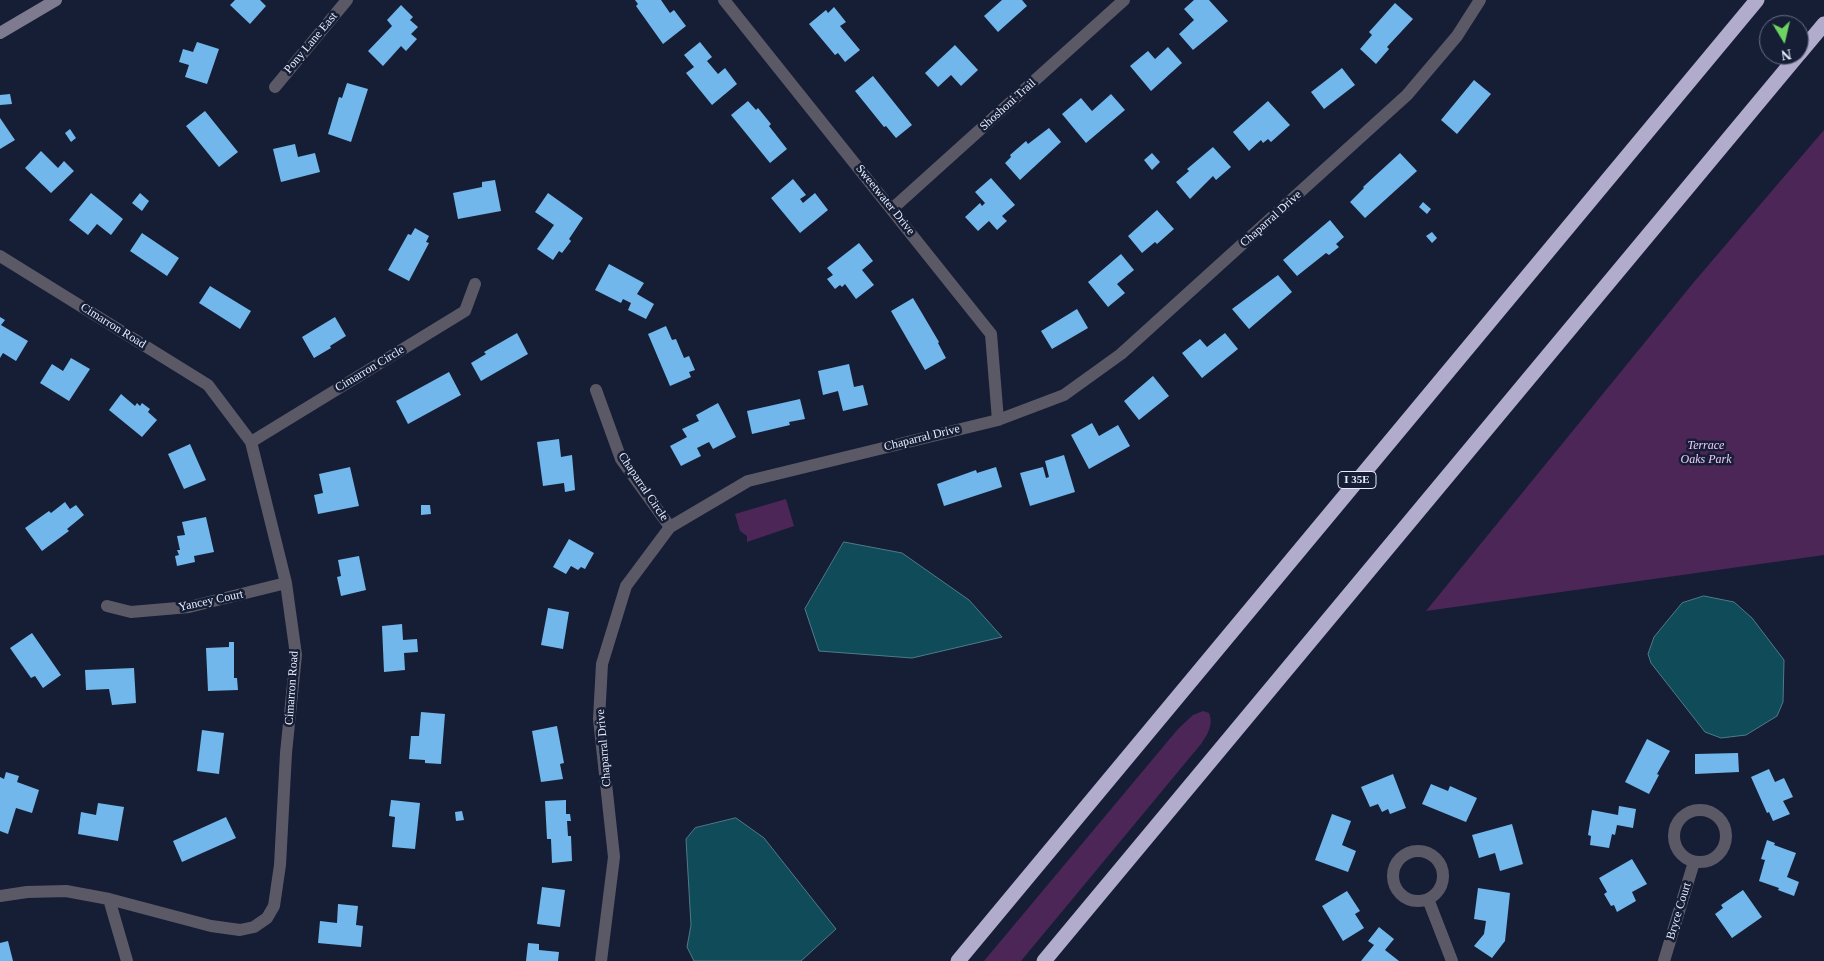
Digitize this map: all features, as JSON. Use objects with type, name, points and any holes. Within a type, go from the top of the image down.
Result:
[{"type":"highway","name":"I 35E","points":[[958,961],[1757,0]]},
{"type":"highway","points":[[1809,43],[1824,24]]},
{"type":"highway","points":[[1044,961],[1791,65]]},
{"type":"street","points":[[0,33],[56,0]]},
{"type":"street","name":"Pony Lane East","points":[[275,87],[347,0]]},
{"type":"street","name":"Sweetwater Drive","points":[[724,0],[991,334],[998,420]]},
{"type":"street","name":"Shoshoni Trail","points":[[892,209],[1124,0]]},
{"type":"street","name":"Chaparral Drive","points":[[601,961],[614,857],[600,719],[602,664],[626,586],[670,527],[748,481],[998,420],[1064,394],[1121,354],[1407,95],[1457,36],[1480,0]]},
{"type":"street","name":"Cimarron Road","points":[[0,256],[208,385],[251,442],[286,583],[296,655],[286,753],[280,865],[274,906],[267,918],[254,927],[240,930],[211,926],[109,899],[66,891],[27,892],[0,896]]},
{"type":"street","name":"Cimarron Circle","points":[[251,442],[465,311],[476,284]]},
{"type":"street","name":"Chaparral Circle","points":[[596,390],[621,459],[670,527]]},
{"type":"street","name":"Yancey Court","points":[[107,606],[131,612],[189,607],[286,583]]},
{"type":"street","points":[[1696,810],[1707,811],[1716,815],[1723,823],[1727,832],[1726,843],[1722,852],[1714,859],[1694,862],[1685,858],[1678,850],[1674,840],[1675,830],[1679,821],[1687,814],[1696,810]]},
{"type":"street","points":[[1417,850],[1427,852],[1441,866],[1443,875],[1441,885],[1436,893],[1428,899],[1409,900],[1400,894],[1394,886],[1392,877],[1394,867],[1399,859],[1407,853],[1417,850]]},
{"type":"street","name":"Bryce Court","points":[[1664,961],[1694,862]]},
{"type":"street","points":[[109,899],[127,961]]},
{"type":"street","points":[[1428,899],[1452,961]]},
{"type":"green space","name":"Terrace Oaks Park","points":[[1824,130],[1824,555],[1426,611],[1694,282]]},
{"type":"green space","points":[[786,499],[794,526],[747,542],[747,536],[740,531],[735,514]]},
{"type":"green space","points":[[1203,711],[1209,713],[1211,722],[1201,744],[1021,961],[984,961],[1178,729],[1193,715]]},
{"type":"shaded area","points":[[844,542],[902,553],[969,600],[1002,637],[912,658],[819,651],[805,609]]},
{"type":"shaded area","points":[[1704,596],[1734,602],[1752,618],[1784,660],[1783,702],[1777,716],[1746,735],[1721,738],[1705,732],[1651,663],[1648,654],[1654,637],[1682,603]]},
{"type":"shaded area","points":[[736,818],[764,838],[836,929],[801,961],[694,961],[687,947],[691,925],[686,839],[695,828]]},
{"type":"building","points":[[235,0],[260,0],[266,6],[250,24],[230,5]]},
{"type":"building","points":[[635,0],[661,0],[670,13],[674,10],[686,26],[663,44],[636,6],[638,4]]},
{"type":"building","points":[[1002,0],[1022,0],[1027,6],[998,32],[984,16]]},
{"type":"building","points":[[1194,0],[1209,0],[1228,21],[1193,50],[1179,34],[1194,20],[1184,9]]},
{"type":"building","points":[[1395,3],[1413,19],[1387,47],[1389,49],[1376,64],[1360,49],[1372,35],[1369,32]]},
{"type":"building","points":[[401,5],[413,17],[410,20],[418,27],[411,34],[417,39],[406,51],[401,46],[383,66],[368,51],[392,26],[387,20]]},
{"type":"building","points":[[834,7],[846,22],[840,26],[860,50],[845,62],[838,53],[835,55],[809,24],[826,10],[828,13]]},
{"type":"building","points":[[197,42],[219,49],[207,84],[185,77],[189,65],[179,62],[183,49],[193,52]]},
{"type":"building","points":[[700,42],[712,57],[707,61],[718,74],[725,68],[737,84],[712,105],[686,73],[694,67],[684,55]]},
{"type":"building","points":[[955,45],[978,70],[961,86],[951,75],[938,87],[925,73]]},
{"type":"building","points":[[1168,47],[1182,63],[1151,91],[1130,66],[1148,51],[1155,59]]},
{"type":"building","points":[[1342,68],[1355,85],[1324,109],[1311,92]]},
{"type":"building","points":[[873,76],[912,125],[896,138],[886,126],[884,127],[855,91]]},
{"type":"building","points":[[1474,80],[1491,94],[1457,134],[1441,120]]},
{"type":"building","points":[[347,83],[368,89],[351,142],[328,134],[339,97],[342,98]]},
{"type":"building","points":[[10,94],[12,104],[0,105],[0,95]]},
{"type":"building","points":[[1111,94],[1125,110],[1086,143],[1062,114],[1081,98],[1092,111]]},
{"type":"building","points":[[748,101],[756,110],[758,108],[771,124],[769,126],[787,149],[770,163],[731,115]]},
{"type":"building","points":[[1268,101],[1290,125],[1271,142],[1268,139],[1263,143],[1261,140],[1249,151],[1233,132]]},
{"type":"building","points":[[205,111],[238,152],[219,167],[186,126]]},
{"type":"building","points":[[0,118],[15,140],[0,149]]},
{"type":"building","points":[[1049,128],[1061,142],[1020,180],[1005,163],[1011,157],[1010,155],[1026,141],[1028,144]]},
{"type":"building","points":[[70,129],[76,138],[71,142],[65,133]]},
{"type":"building","points":[[295,144],[298,157],[315,153],[320,172],[281,182],[273,149]]},
{"type":"building","points":[[1213,147],[1231,167],[1216,180],[1213,176],[1190,199],[1176,182],[1189,171],[1187,169]]},
{"type":"building","points":[[41,151],[58,168],[64,161],[74,171],[51,193],[25,168]]},
{"type":"building","points":[[1152,153],[1160,162],[1152,170],[1144,160]]},
{"type":"building","points":[[1400,153],[1417,171],[1365,218],[1350,202],[1363,187]]},
{"type":"building","points":[[991,178],[1015,205],[1002,216],[1007,221],[997,230],[989,221],[978,231],[965,217],[980,203],[982,206],[985,203],[975,192]]},
{"type":"building","points":[[793,179],[806,195],[800,199],[803,203],[815,193],[828,210],[800,233],[771,198]]},
{"type":"building","points":[[495,180],[501,211],[458,219],[453,193],[482,187],[482,182]]},
{"type":"building","points":[[91,193],[123,219],[111,235],[97,224],[88,235],[69,220]]},
{"type":"building","points":[[140,193],[149,201],[142,211],[132,203]]},
{"type":"building","points":[[548,193],[583,218],[569,239],[571,241],[562,253],[559,251],[553,260],[537,249],[554,225],[535,212]]},
{"type":"building","points":[[1423,202],[1431,209],[1427,214],[1419,207]]},
{"type":"building","points":[[1157,210],[1174,229],[1157,244],[1155,242],[1142,253],[1128,236]]},
{"type":"building","points":[[1330,220],[1344,237],[1336,244],[1339,247],[1329,255],[1326,253],[1297,276],[1283,260]]},
{"type":"building","points":[[415,228],[429,236],[426,242],[429,243],[409,281],[388,270],[408,234],[411,235]]},
{"type":"building","points":[[1432,232],[1437,238],[1432,243],[1426,236]]},
{"type":"building","points":[[142,233],[179,258],[167,276],[130,251]]},
{"type":"building","points":[[859,243],[873,261],[862,270],[874,285],[856,299],[845,284],[835,289],[827,279],[833,275],[827,268]]},
{"type":"building","points":[[1121,254],[1134,270],[1117,284],[1125,293],[1108,307],[1088,282]]},
{"type":"building","points":[[609,264],[644,283],[637,294],[654,304],[646,319],[628,310],[631,303],[623,299],[621,303],[595,290]]},
{"type":"building","points":[[1278,275],[1292,292],[1249,329],[1232,309]]},
{"type":"building","points":[[210,286],[251,311],[240,329],[199,303]]},
{"type":"building","points":[[913,298],[939,342],[946,358],[925,370],[891,311]]},
{"type":"building","points":[[1077,309],[1088,328],[1052,349],[1041,331]]},
{"type":"building","points":[[0,317],[5,320],[1,325],[28,341],[16,361],[3,353],[0,358]]},
{"type":"building","points":[[335,317],[346,336],[314,358],[302,337]]},
{"type":"building","points":[[666,326],[672,340],[676,339],[684,358],[689,356],[695,370],[689,372],[691,377],[670,386],[648,334]]},
{"type":"building","points":[[517,333],[528,354],[481,381],[471,363],[486,354],[484,352]]},
{"type":"building","points":[[1225,333],[1238,349],[1202,378],[1182,353],[1200,339],[1207,347]]},
{"type":"building","points":[[71,358],[90,369],[69,401],[40,383],[52,364],[63,371]]},
{"type":"building","points":[[849,364],[854,387],[863,385],[868,405],[843,411],[838,391],[823,395],[818,371]]},
{"type":"building","points":[[449,372],[461,395],[408,424],[396,401]]},
{"type":"building","points":[[1153,376],[1169,396],[1139,420],[1124,401]]},
{"type":"building","points":[[121,394],[135,406],[137,403],[140,406],[142,403],[150,409],[148,412],[157,420],[142,437],[109,410]]},
{"type":"building","points":[[800,399],[805,419],[789,422],[790,425],[752,434],[747,411]]},
{"type":"building","points":[[718,403],[736,437],[713,449],[709,442],[697,448],[701,456],[681,466],[670,446],[687,437],[682,429],[699,421],[696,415]]},
{"type":"building","points":[[1092,423],[1099,436],[1118,425],[1130,446],[1089,469],[1071,435]]},
{"type":"building","points":[[559,439],[561,457],[572,455],[575,490],[565,492],[564,483],[543,486],[537,442]]},
{"type":"building","points":[[190,444],[206,480],[184,489],[168,454]]},
{"type":"building","points":[[1064,455],[1075,492],[1030,506],[1020,473],[1043,467],[1046,478],[1049,477],[1045,461]]},
{"type":"building","points":[[350,467],[359,506],[318,514],[314,495],[323,493],[319,474]]},
{"type":"building","points":[[996,467],[1002,487],[944,506],[937,484],[976,470],[977,473]]},
{"type":"building","points":[[65,502],[70,509],[76,505],[84,515],[67,529],[69,531],[42,551],[25,528],[49,511],[51,513]]},
{"type":"building","points":[[421,505],[430,505],[431,514],[421,515]]},
{"type":"building","points":[[206,517],[214,552],[194,556],[195,562],[177,566],[175,556],[179,555],[177,550],[180,550],[177,536],[185,535],[182,522]]},
{"type":"building","points":[[569,539],[594,553],[585,569],[581,567],[578,570],[571,566],[566,574],[553,567]]},
{"type":"building","points":[[359,556],[366,590],[341,596],[337,577],[341,576],[338,560]]},
{"type":"building","points":[[548,608],[569,612],[563,649],[541,645]]},
{"type":"building","points":[[402,624],[403,640],[417,639],[418,652],[404,653],[405,670],[384,672],[382,626]]},
{"type":"building","points":[[32,633],[61,675],[43,688],[35,676],[31,678],[10,648]]},
{"type":"building","points":[[229,642],[234,642],[234,678],[237,678],[238,690],[208,691],[206,648],[229,647]]},
{"type":"building","points":[[134,668],[136,703],[112,705],[109,689],[86,690],[85,670]]},
{"type":"building","points":[[421,712],[445,714],[441,764],[409,759],[411,736],[419,736]]},
{"type":"building","points":[[557,726],[564,763],[560,764],[563,779],[541,782],[532,731]]},
{"type":"building","points":[[202,730],[224,733],[219,774],[197,771]]},
{"type":"building","points":[[1647,739],[1670,751],[1657,774],[1659,775],[1649,794],[1625,782]]},
{"type":"building","points":[[1738,753],[1739,772],[1695,774],[1695,754]]},
{"type":"building","points":[[1769,769],[1775,782],[1784,778],[1793,797],[1783,801],[1790,814],[1773,821],[1769,812],[1767,813],[1751,777]]},
{"type":"building","points":[[6,772],[19,776],[17,782],[39,790],[32,813],[16,808],[8,834],[0,831],[0,777],[4,779]]},
{"type":"building","points":[[1393,774],[1406,808],[1390,814],[1388,809],[1382,812],[1378,804],[1370,807],[1361,787]]},
{"type":"building","points":[[1431,784],[1448,791],[1450,786],[1477,798],[1466,822],[1422,804]]},
{"type":"building","points":[[391,800],[420,803],[415,849],[392,847],[395,817],[389,816]]},
{"type":"building","points":[[566,800],[566,814],[570,814],[571,821],[567,821],[568,836],[571,836],[572,861],[552,863],[551,839],[547,839],[545,801]]},
{"type":"building","points":[[98,803],[124,807],[118,841],[78,834],[81,812],[96,815]]},
{"type":"building","points":[[1619,806],[1636,809],[1633,828],[1617,825],[1615,835],[1612,834],[1609,848],[1590,845],[1591,836],[1588,835],[1592,810],[1618,815]]},
{"type":"building","points":[[462,811],[464,820],[456,821],[455,812]]},
{"type":"building","points":[[1332,814],[1351,821],[1342,845],[1356,851],[1348,872],[1315,860]]},
{"type":"building","points":[[226,817],[236,838],[182,862],[173,841]]},
{"type":"building","points":[[1512,824],[1523,864],[1500,871],[1495,853],[1479,858],[1472,835]]},
{"type":"building","points":[[1767,840],[1775,843],[1774,845],[1796,853],[1787,877],[1799,882],[1794,896],[1759,881],[1765,860],[1761,859]]},
{"type":"building","points":[[1632,859],[1647,884],[1632,892],[1636,901],[1617,912],[1614,905],[1611,906],[1604,894],[1607,892],[1599,878]]},
{"type":"building","points":[[542,887],[565,890],[560,927],[537,924]]},
{"type":"building","points":[[1478,888],[1510,893],[1505,941],[1492,958],[1474,946],[1484,934],[1486,921],[1474,919]]},
{"type":"building","points":[[1743,890],[1762,917],[1732,938],[1715,914],[1723,908],[1721,905]]},
{"type":"building","points":[[1347,891],[1360,911],[1355,914],[1364,928],[1343,941],[1322,906]]},
{"type":"building","points":[[338,904],[358,906],[356,925],[363,926],[361,947],[318,943],[320,921],[337,923]]},
{"type":"building","points":[[1379,927],[1394,939],[1385,950],[1399,961],[1361,961],[1374,945],[1368,941]]},
{"type":"building","points":[[8,941],[13,961],[0,961],[0,943]]},
{"type":"building","points":[[528,943],[539,944],[539,950],[559,952],[558,961],[526,961]]}]
